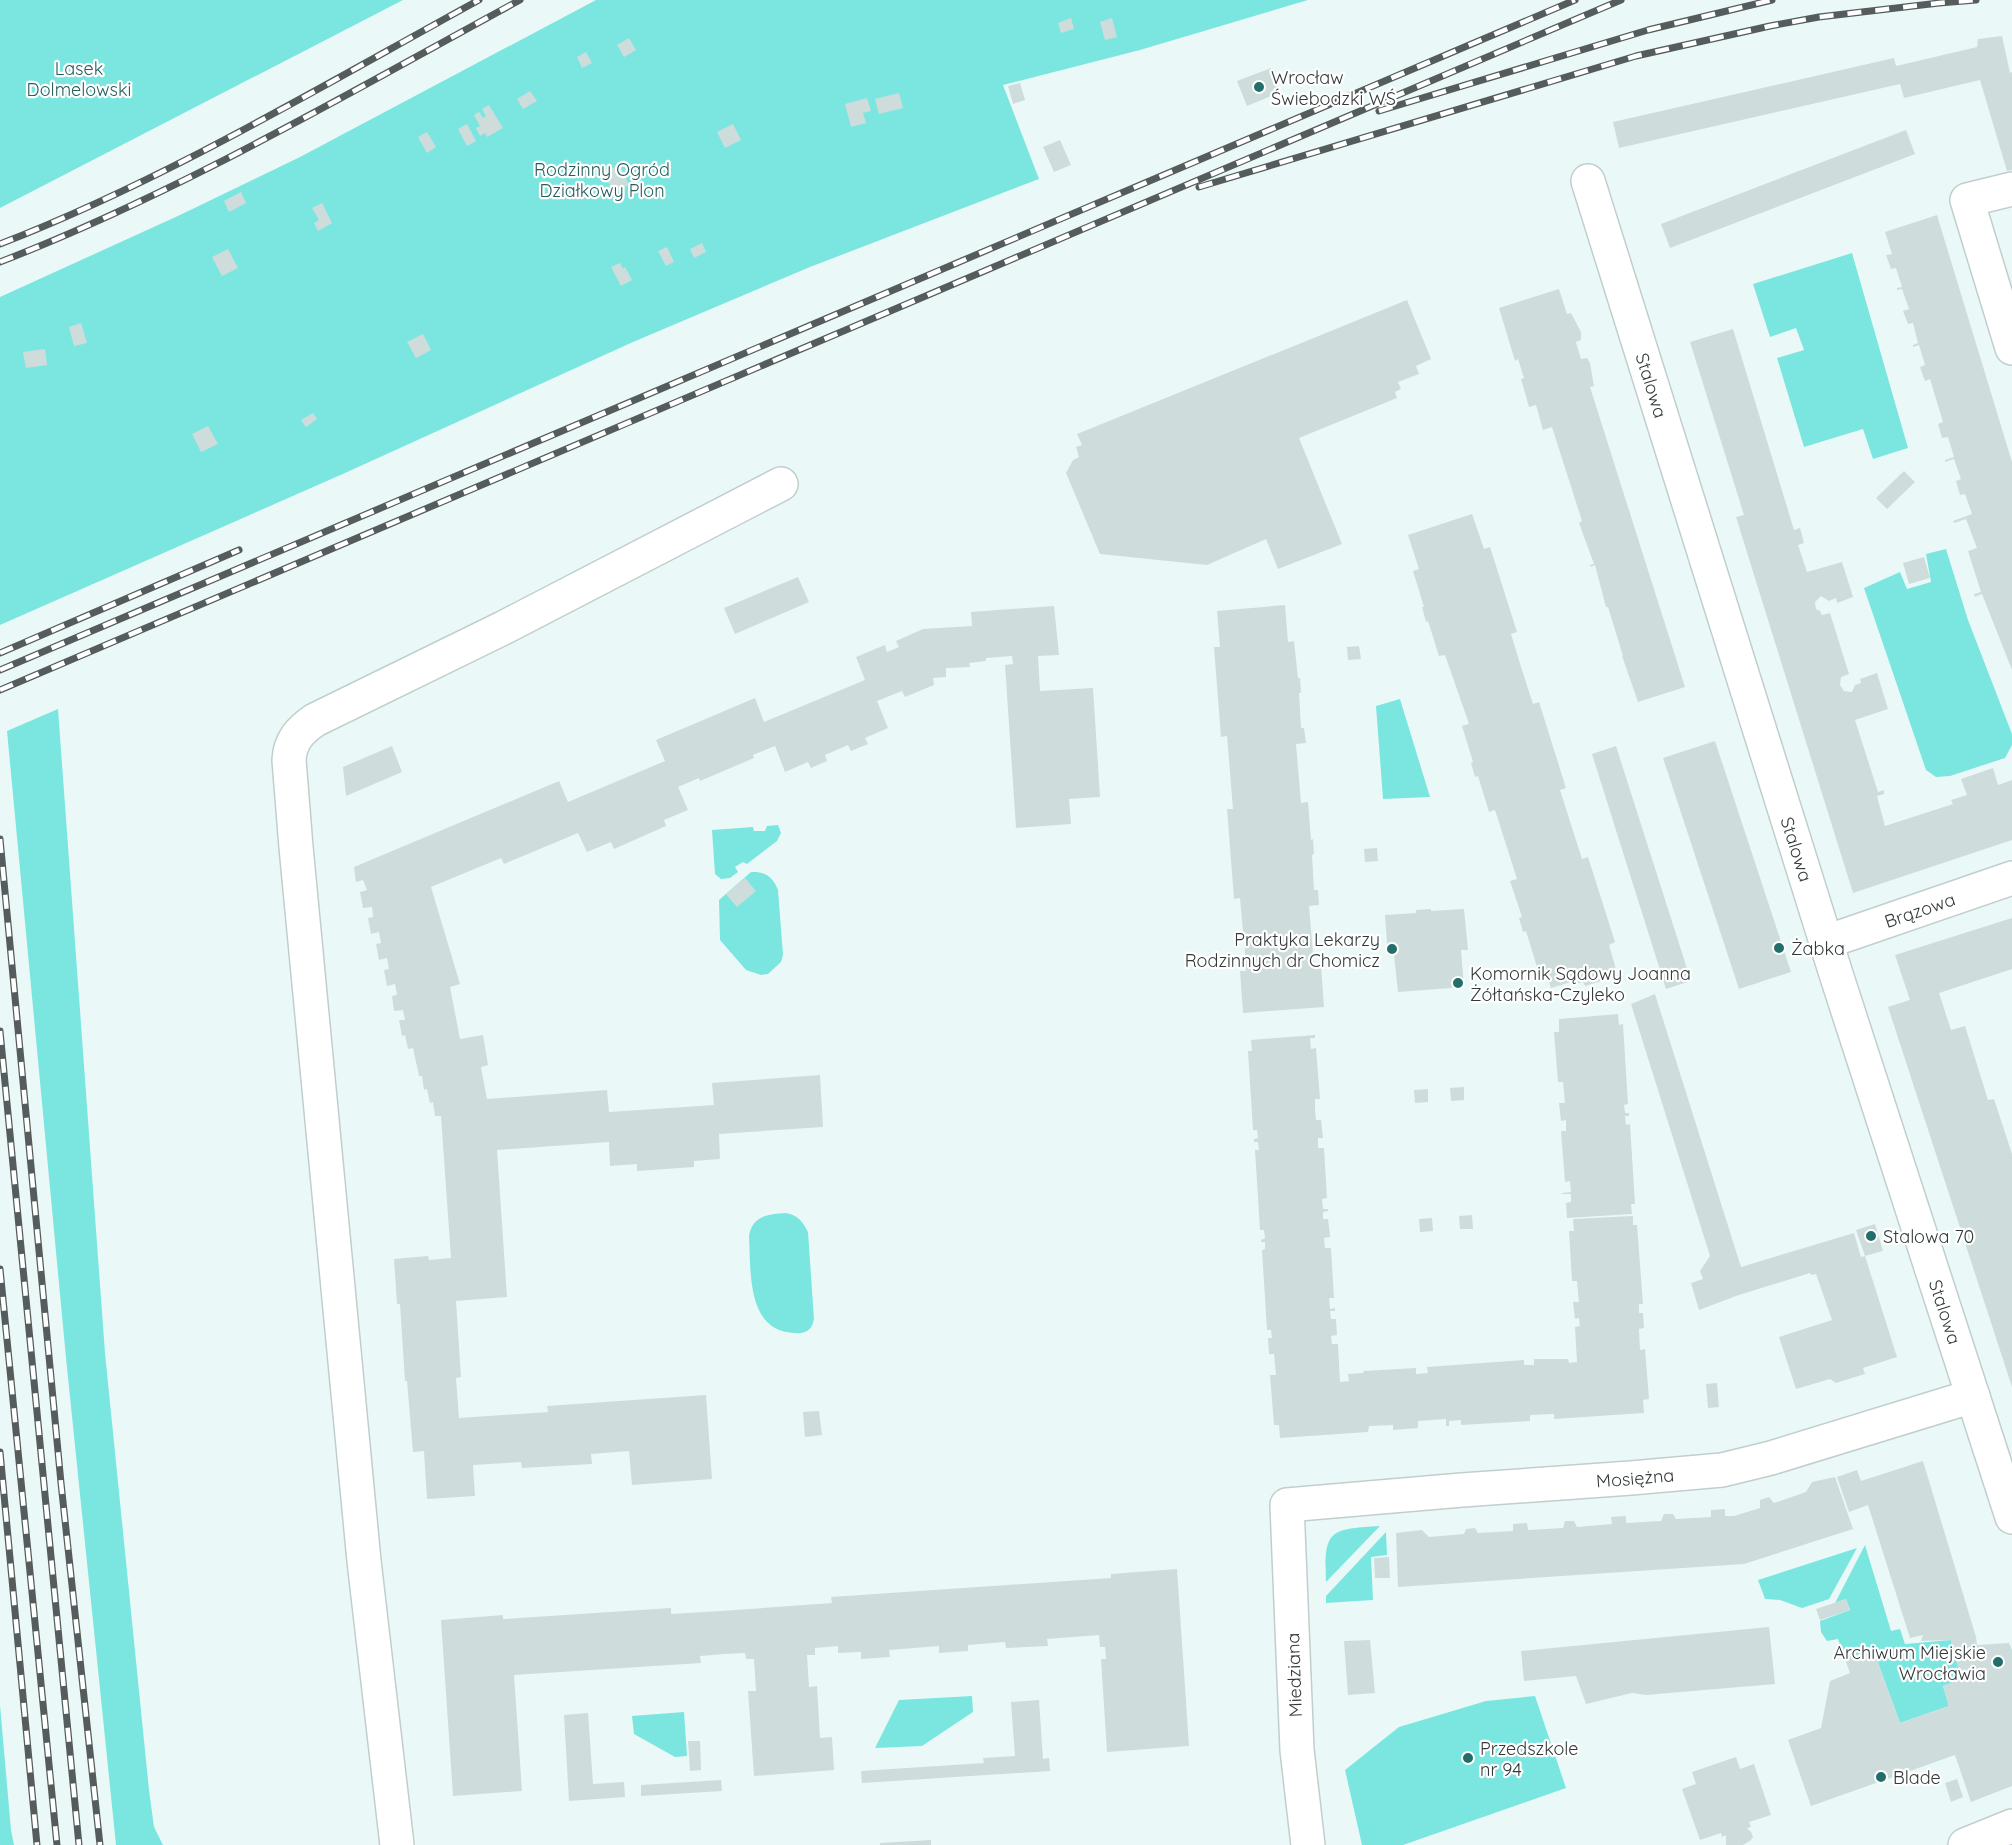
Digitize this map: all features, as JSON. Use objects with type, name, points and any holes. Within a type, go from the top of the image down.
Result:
[{"type":"street","name":"Stalowa","points":[[1588,181],[1826,942],[2012,1517]]},
{"type":"street","points":[[2012,189],[1967,200],[2012,348]]},
{"type":"street","points":[[397,1845],[363,1549],[295,836],[289,750],[303,728],[315,720],[503,628],[781,484]]},
{"type":"street","name":"Brązowa","points":[[1826,942],[2012,878]]},
{"type":"street","name":"Mosiężna","points":[[1287,1505],[1722,1470],[1771,1458],[1973,1396]]},
{"type":"street","name":"Miedziana","points":[[1287,1505],[1297,1750],[1308,1845]]},
{"type":"street","points":[[1965,1845],[2012,1826]]},
{"type":"green space","name":"Lasek Dolmelowski","points":[[0,0],[403,0],[0,208]]},
{"type":"green space","name":"Rodzinny Ogród Działkowy Plon","points":[[596,0],[1308,0],[1140,50],[1003,85],[1039,179],[810,267],[633,342],[345,473],[0,625],[0,297],[180,215],[300,157]]},
{"type":"green space","points":[[1852,253],[1908,448],[1873,459],[1863,429],[1804,447],[1777,358],[1804,350],[1796,328],[1770,337],[1753,284]]},
{"type":"green space","points":[[1946,549],[1968,620],[2012,734],[2012,745],[2005,758],[1950,776],[1936,777],[1926,770],[1864,588],[1900,572],[1907,589],[1931,582],[1926,554]]},
{"type":"green space","points":[[1400,699],[1430,797],[1383,799],[1376,706]]},
{"type":"green space","points":[[58,709],[105,1353],[149,1790],[154,1827],[163,1845],[116,1845],[66,1358],[7,731]]},
{"type":"green space","points":[[778,825],[781,833],[777,841],[747,864],[743,862],[735,867],[738,872],[730,878],[721,879],[715,874],[712,830],[753,827],[754,831],[765,831],[767,826]]},
{"type":"green space","points":[[751,872],[768,876],[778,890],[783,955],[781,962],[768,974],[761,975],[746,970],[720,940],[719,900]]},
{"type":"green space","points":[[786,1213],[800,1219],[808,1232],[814,1319],[810,1329],[802,1333],[779,1330],[767,1322],[759,1311],[752,1282],[749,1236],[751,1229],[762,1217]]},
{"type":"green space","points":[[1380,1526],[1326,1582],[1326,1552],[1333,1536],[1340,1531]]},
{"type":"green space","points":[[1386,1532],[1387,1555],[1371,1557],[1373,1600],[1326,1603],[1326,1596]]},
{"type":"green space","points":[[1865,1545],[1891,1631],[1900,1629],[1905,1644],[1951,1640],[1962,1679],[1943,1686],[1949,1706],[1900,1723],[1873,1649],[1845,1659],[1838,1639],[1827,1641],[1821,1632],[1820,1621],[1850,1610],[1846,1599],[1835,1603]]},
{"type":"green space","points":[[1857,1548],[1829,1599],[1802,1608],[1780,1600],[1765,1599],[1758,1580]]},
{"type":"green space","points":[[972,1696],[973,1712],[922,1746],[875,1748],[899,1700]]},
{"type":"green space","points":[[1535,1696],[1566,1788],[1403,1845],[1362,1845],[1345,1770],[1399,1727],[1486,1701]]},
{"type":"green space","points":[[0,1705],[11,1830],[14,1845],[0,1845]]},
{"type":"green space","points":[[684,1712],[687,1756],[675,1757],[634,1734],[632,1716]]},
{"type":"building","points":[[1071,18],[1074,29],[1061,33],[1058,23]]},
{"type":"building","points":[[1112,18],[1117,37],[1105,40],[1100,22]]},
{"type":"building","points":[[2002,36],[2010,73],[2012,72],[2012,170],[2007,171],[1980,80],[1904,98],[1900,84],[1619,148],[1613,122],[1894,58],[1896,66],[1977,47],[1978,39]]},
{"type":"building","points":[[629,38],[636,50],[624,57],[617,45]]},
{"type":"building","points":[[586,52],[592,63],[582,68],[577,57]]},
{"type":"building","name":"Wrocław Świebodzki WŚ","points":[[1271,68],[1281,92],[1247,106],[1237,81]]},
{"type":"building","points":[[1020,83],[1025,100],[1013,104],[1008,86]]},
{"type":"building","points":[[530,91],[537,101],[523,109],[517,99]]},
{"type":"building","points":[[899,93],[903,108],[879,114],[875,99]]},
{"type":"building","points":[[867,98],[871,111],[863,113],[866,123],[851,127],[845,104]]},
{"type":"building","points":[[489,105],[503,128],[487,137],[485,133],[480,136],[476,128],[480,126],[474,115],[479,112],[483,118],[486,116],[482,109]]},
{"type":"building","points":[[467,124],[476,141],[467,146],[458,129]]},
{"type":"building","points":[[733,124],[741,140],[725,148],[717,132]]},
{"type":"building","points":[[1906,130],[1915,154],[1670,248],[1661,224]]},
{"type":"building","points":[[427,132],[436,147],[427,153],[418,137]]},
{"type":"building","points":[[1060,140],[1071,165],[1054,172],[1043,147]]},
{"type":"building","points":[[620,165],[629,185],[613,193],[604,172]]},
{"type":"building","points":[[241,192],[246,203],[229,212],[224,201]]},
{"type":"building","points":[[322,203],[332,223],[318,231],[314,223],[319,220],[312,208]]},
{"type":"building","points":[[1937,215],[2012,462],[2012,670],[1982,594],[1975,597],[1974,594],[1981,592],[1968,551],[1977,548],[1966,519],[1954,523],[1953,521],[1972,514],[1965,494],[1960,495],[1956,481],[1961,479],[1954,459],[1945,462],[1954,457],[1948,437],[1942,438],[1938,424],[1943,422],[1930,379],[1925,381],[1920,367],[1925,365],[1919,345],[1913,347],[1918,343],[1913,323],[1908,324],[1903,311],[1909,309],[1902,289],[1897,290],[1902,287],[1896,268],[1891,269],[1886,255],[1892,254],[1885,232]]},
{"type":"building","points":[[702,243],[706,252],[694,258],[690,249]]},
{"type":"building","points":[[667,247],[674,262],[666,266],[658,251]]},
{"type":"building","points":[[228,249],[238,268],[222,276],[212,257]]},
{"type":"building","points":[[620,263],[632,280],[621,286],[611,267]]},
{"type":"building","points":[[1559,289],[1567,314],[1571,313],[1581,332],[1581,340],[1576,342],[1581,359],[1587,358],[1590,363],[1594,386],[1590,387],[1685,687],[1638,702],[1608,607],[1606,607],[1595,565],[1591,567],[1590,565],[1594,564],[1579,523],[1582,521],[1552,427],[1543,430],[1536,405],[1529,407],[1521,379],[1524,378],[1518,359],[1515,361],[1499,308]]},
{"type":"building","points":[[1407,300],[1431,359],[1416,366],[1419,374],[1398,382],[1401,389],[1395,392],[1397,398],[1299,438],[1342,544],[1278,569],[1266,539],[1207,565],[1100,554],[1066,473],[1073,460],[1079,457],[1076,447],[1082,445],[1077,434]]},
{"type":"building","points":[[81,323],[87,343],[74,346],[69,327]]},
{"type":"building","points":[[1733,329],[1794,530],[1800,528],[1804,543],[1798,545],[1807,572],[1842,562],[1853,597],[1837,603],[1836,598],[1829,601],[1821,596],[1815,602],[1816,609],[1822,615],[1830,613],[1849,674],[1841,677],[1840,685],[1844,691],[1852,692],[1855,685],[1861,683],[1860,679],[1877,673],[1888,709],[1855,720],[1878,792],[1884,790],[1884,794],[1877,796],[1885,826],[1953,804],[1951,800],[1967,795],[1961,779],[1993,768],[1998,785],[2012,780],[2012,840],[1853,893],[1736,517],[1744,515],[1690,342]]},
{"type":"building","points":[[423,334],[431,350],[416,358],[407,342]]},
{"type":"building","points":[[45,349],[47,365],[26,368],[23,352]]},
{"type":"building","points":[[313,413],[317,419],[306,427],[301,420]]},
{"type":"building","points":[[208,426],[218,444],[201,452],[192,434]]},
{"type":"building","points":[[1904,471],[1915,482],[1887,509],[1876,498]]},
{"type":"building","points":[[1472,514],[1484,549],[1490,547],[1517,632],[1511,634],[1522,670],[1533,704],[1539,702],[1566,788],[1560,790],[1582,859],[1588,857],[1615,942],[1609,945],[1618,976],[1585,986],[1583,982],[1572,985],[1571,982],[1551,988],[1543,965],[1537,967],[1526,931],[1523,932],[1519,918],[1522,917],[1510,881],[1517,879],[1495,810],[1489,812],[1478,776],[1475,777],[1471,763],[1473,762],[1462,726],[1469,724],[1445,655],[1439,656],[1428,621],[1426,622],[1413,571],[1419,569],[1408,535]]},
{"type":"building","points":[[1924,557],[1930,578],[1909,584],[1903,563]]},
{"type":"building","points":[[798,577],[809,602],[735,634],[724,608]]},
{"type":"building","points":[[1285,605],[1288,642],[1294,641],[1298,678],[1300,678],[1301,728],[1304,728],[1306,743],[1296,744],[1301,803],[1308,802],[1311,840],[1313,839],[1314,890],[1318,890],[1319,905],[1309,906],[1314,965],[1321,964],[1324,1007],[1243,1013],[1240,971],[1246,971],[1244,936],[1237,935],[1243,932],[1240,898],[1234,899],[1227,809],[1233,809],[1227,736],[1221,737],[1214,647],[1220,647],[1217,611]]},
{"type":"building","points":[[1054,606],[1059,655],[1038,656],[1040,691],[1093,688],[1100,797],[1069,799],[1071,824],[1016,828],[1005,665],[1013,664],[1012,656],[986,658],[986,661],[969,663],[970,667],[946,668],[946,677],[933,678],[934,685],[905,697],[902,691],[877,701],[888,728],[865,738],[868,744],[851,751],[848,745],[825,755],[827,761],[811,768],[808,762],[785,772],[775,746],[753,755],[754,758],[700,781],[699,778],[678,787],[688,810],[664,820],[666,826],[614,849],[611,842],[587,852],[578,833],[504,864],[501,858],[431,887],[460,984],[450,987],[460,1039],[483,1035],[488,1065],[481,1067],[487,1099],[607,1090],[609,1112],[714,1105],[712,1083],[820,1075],[823,1127],[719,1134],[720,1159],[694,1161],[694,1167],[637,1171],[637,1164],[610,1166],[609,1142],[497,1150],[507,1297],[456,1301],[461,1377],[456,1378],[459,1418],[548,1412],[547,1406],[706,1395],[712,1479],[632,1485],[629,1451],[591,1454],[592,1464],[522,1468],[521,1462],[473,1465],[475,1496],[427,1499],[424,1451],[413,1452],[394,1259],[428,1256],[429,1260],[451,1258],[441,1116],[435,1116],[433,1102],[430,1103],[427,1089],[424,1090],[422,1076],[419,1076],[413,1048],[408,1049],[405,1035],[402,1036],[399,1020],[405,1020],[403,1010],[394,1011],[392,996],[397,995],[395,984],[387,986],[384,970],[389,969],[387,958],[379,960],[376,944],[381,943],[379,932],[371,934],[368,918],[373,917],[372,907],[363,908],[360,892],[367,890],[363,880],[356,882],[354,867],[559,781],[568,802],[665,761],[656,740],[755,698],[764,722],[865,680],[856,657],[885,645],[887,652],[899,647],[896,641],[923,629],[972,626],[971,612]]},
{"type":"building","points":[[1359,646],[1361,659],[1348,660],[1347,647]]},
{"type":"building","points":[[1715,741],[1791,972],[1739,989],[1663,758]]},
{"type":"building","points":[[392,746],[402,772],[346,796],[343,767]]},
{"type":"building","points":[[1616,746],[1691,981],[1666,989],[1592,754]]},
{"type":"building","points":[[1377,848],[1378,861],[1365,862],[1364,849]]},
{"type":"building","points":[[745,878],[756,891],[737,907],[726,894]]},
{"type":"building","points":[[1431,909],[1431,911],[1464,909],[1468,950],[1461,950],[1464,987],[1398,992],[1394,955],[1388,956],[1385,915],[1416,913],[1416,910]]},
{"type":"building","points":[[2012,918],[2012,969],[1939,993],[1951,1030],[1965,1026],[1988,1100],[1994,1099],[2012,1154],[2012,1387],[1888,1007],[1910,1000],[1895,955]]},
{"type":"building","points":[[1655,994],[1741,1267],[1854,1233],[1861,1257],[1865,1256],[1897,1357],[1863,1368],[1865,1374],[1836,1383],[1830,1379],[1796,1389],[1779,1337],[1832,1320],[1816,1274],[1811,1275],[1810,1273],[1699,1310],[1691,1283],[1703,1279],[1700,1271],[1710,1256],[1631,1004]]},
{"type":"building","points":[[1618,1014],[1619,1025],[1623,1024],[1628,1104],[1624,1105],[1625,1113],[1629,1113],[1629,1116],[1625,1116],[1626,1125],[1630,1124],[1635,1204],[1631,1204],[1632,1214],[1567,1218],[1566,1203],[1571,1202],[1571,1194],[1562,1193],[1571,1192],[1570,1181],[1565,1182],[1561,1131],[1566,1131],[1566,1120],[1561,1121],[1559,1103],[1565,1103],[1563,1082],[1558,1082],[1554,1032],[1559,1032],[1559,1019]]},
{"type":"building","points":[[1315,1035],[1315,1038],[1310,1038],[1311,1049],[1316,1048],[1320,1099],[1315,1099],[1315,1110],[1316,1120],[1321,1120],[1323,1138],[1318,1138],[1318,1148],[1324,1148],[1327,1198],[1322,1199],[1323,1209],[1328,1209],[1323,1212],[1323,1219],[1328,1219],[1330,1235],[1324,1238],[1325,1248],[1331,1248],[1334,1298],[1329,1298],[1330,1309],[1335,1308],[1335,1311],[1330,1311],[1331,1319],[1336,1319],[1337,1335],[1331,1336],[1332,1344],[1338,1344],[1340,1382],[1349,1381],[1348,1374],[1364,1371],[1416,1368],[1416,1374],[1428,1373],[1427,1367],[1524,1360],[1524,1365],[1534,1365],[1534,1359],[1568,1359],[1569,1363],[1577,1362],[1575,1327],[1580,1326],[1579,1318],[1575,1319],[1573,1302],[1579,1302],[1577,1281],[1572,1281],[1569,1231],[1574,1231],[1573,1219],[1633,1216],[1633,1225],[1637,1225],[1643,1304],[1639,1304],[1639,1313],[1643,1313],[1644,1328],[1639,1329],[1640,1350],[1645,1349],[1649,1399],[1643,1400],[1644,1413],[1554,1419],[1554,1414],[1530,1415],[1530,1421],[1461,1425],[1461,1420],[1449,1421],[1449,1426],[1446,1426],[1446,1419],[1418,1421],[1418,1428],[1393,1430],[1393,1425],[1369,1426],[1368,1432],[1280,1438],[1279,1425],[1274,1425],[1270,1375],[1276,1375],[1274,1354],[1269,1354],[1268,1338],[1272,1338],[1271,1330],[1267,1330],[1262,1250],[1265,1249],[1265,1242],[1261,1242],[1265,1238],[1264,1230],[1260,1230],[1255,1150],[1259,1150],[1258,1142],[1254,1142],[1254,1139],[1258,1138],[1257,1130],[1253,1130],[1248,1051],[1252,1051],[1251,1040]]},
{"type":"building","points":[[1464,1087],[1464,1100],[1451,1101],[1450,1088]]},
{"type":"building","points":[[1428,1089],[1428,1102],[1415,1103],[1414,1090]]},
{"type":"building","points":[[1472,1215],[1473,1229],[1460,1229],[1459,1216]]},
{"type":"building","points":[[1432,1218],[1433,1231],[1420,1232],[1419,1219]]},
{"type":"building","points":[[1875,1224],[1883,1251],[1865,1256],[1856,1230]]},
{"type":"building","points":[[1717,1383],[1719,1407],[1708,1408],[1706,1384]]},
{"type":"building","points":[[819,1411],[822,1435],[805,1437],[803,1412]]},
{"type":"building","points":[[1923,1461],[1977,1645],[2009,1643],[2012,1650],[2012,1786],[1971,1802],[1955,1755],[1811,1806],[1788,1740],[1821,1728],[1830,1681],[1850,1673],[1845,1659],[1873,1649],[1900,1723],[1949,1706],[1943,1686],[1962,1679],[1951,1640],[1921,1641],[1923,1635],[1910,1638],[1868,1505],[1849,1512],[1837,1477],[1857,1470],[1861,1481]]},
{"type":"building","points":[[1835,1477],[1853,1529],[1744,1564],[1398,1587],[1396,1533],[1422,1530],[1429,1537],[1464,1534],[1466,1529],[1475,1528],[1478,1533],[1513,1531],[1513,1524],[1527,1523],[1528,1530],[1563,1528],[1565,1521],[1574,1521],[1577,1527],[1612,1524],[1611,1517],[1626,1516],[1626,1523],[1661,1521],[1664,1514],[1673,1514],[1676,1519],[1711,1517],[1711,1510],[1725,1509],[1725,1516],[1734,1516],[1760,1508],[1760,1500],[1769,1497],[1774,1503],[1806,1492],[1812,1482]]},
{"type":"building","points":[[1389,1557],[1390,1578],[1375,1578],[1374,1558]]},
{"type":"building","points":[[1177,1569],[1189,1746],[1107,1752],[1101,1659],[1106,1659],[1105,1647],[1100,1647],[1099,1635],[1047,1639],[1048,1646],[1006,1648],[1005,1642],[968,1645],[968,1651],[939,1653],[939,1646],[889,1650],[890,1657],[861,1659],[861,1652],[838,1653],[838,1646],[815,1648],[815,1655],[807,1655],[809,1687],[817,1686],[820,1738],[832,1737],[834,1770],[754,1776],[748,1691],[756,1691],[754,1659],[746,1659],[745,1653],[724,1654],[700,1656],[701,1663],[514,1675],[522,1791],[453,1796],[441,1620],[503,1615],[503,1619],[506,1619],[671,1608],[671,1614],[721,1611],[832,1603],[831,1597],[1111,1578],[1111,1574]]},
{"type":"building","points":[[1846,1599],[1850,1610],[1820,1620],[1816,1609]]},
{"type":"building","points":[[1769,1627],[1775,1684],[1646,1695],[1632,1693],[1586,1704],[1576,1676],[1524,1681],[1521,1651]]},
{"type":"building","points":[[1370,1640],[1375,1693],[1348,1695],[1344,1641]]},
{"type":"building","points":[[1039,1700],[1043,1759],[1049,1758],[1050,1771],[862,1783],[861,1771],[984,1763],[983,1758],[1015,1756],[1011,1702]]},
{"type":"building","points":[[588,1713],[593,1784],[624,1782],[625,1797],[569,1801],[564,1715]]},
{"type":"building","points":[[688,1741],[700,1741],[701,1770],[690,1771]]},
{"type":"building","points":[[1736,1757],[1740,1769],[1754,1764],[1771,1815],[1749,1822],[1751,1827],[1747,1828],[1753,1837],[1743,1845],[1726,1845],[1726,1835],[1722,1837],[1721,1833],[1700,1840],[1682,1789],[1696,1784],[1692,1772]]},
{"type":"building","points":[[1957,1779],[1963,1797],[1951,1802],[1945,1783]]},
{"type":"building","points":[[721,1780],[722,1791],[641,1796],[641,1785]]},
{"type":"building","points":[[931,1840],[931,1845],[880,1845],[880,1843]]},
{"type":"railway","points":[[0,244],[123,191],[184,161],[479,0]]},
{"type":"railway","points":[[0,262],[199,173],[520,0]]},
{"type":"railway","points":[[0,670],[1575,0]]},
{"type":"railway","points":[[0,690],[1621,0]]},
{"type":"railway","points":[[1379,111],[1648,30],[1772,0]]},
{"type":"railway","points":[[1199,187],[1636,56],[1819,17],[1976,0]]},
{"type":"railway","points":[[0,653],[239,550]]},
{"type":"railway","points":[[0,839],[61,1483],[100,1845]]},
{"type":"railway","points":[[0,1031],[79,1845]]},
{"type":"railway","points":[[0,1269],[57,1845]]},
{"type":"railway","points":[[0,1452],[37,1845]]},
{"type":"place","name":"Wrocław Świebodzki WŚ","points":[[1259,87]]},
{"type":"place","name":"Żabka","points":[[1779,948]]},
{"type":"place","name":"Praktyka Lekarzy Rodzinnych dr Chomicz","points":[[1392,949]]},
{"type":"place","name":"Komornik Sądowy Joanna Żółtańska-Czyleko","points":[[1458,983]]},
{"type":"place","name":"Stalowa 70","points":[[1871,1236]]},
{"type":"place","name":"Archiwum Miejskie Wrocławia","points":[[1998,1662]]},
{"type":"place","name":"Przedszkole nr 94","points":[[1468,1758]]},
{"type":"place","name":"Blade","points":[[1881,1777]]}]
